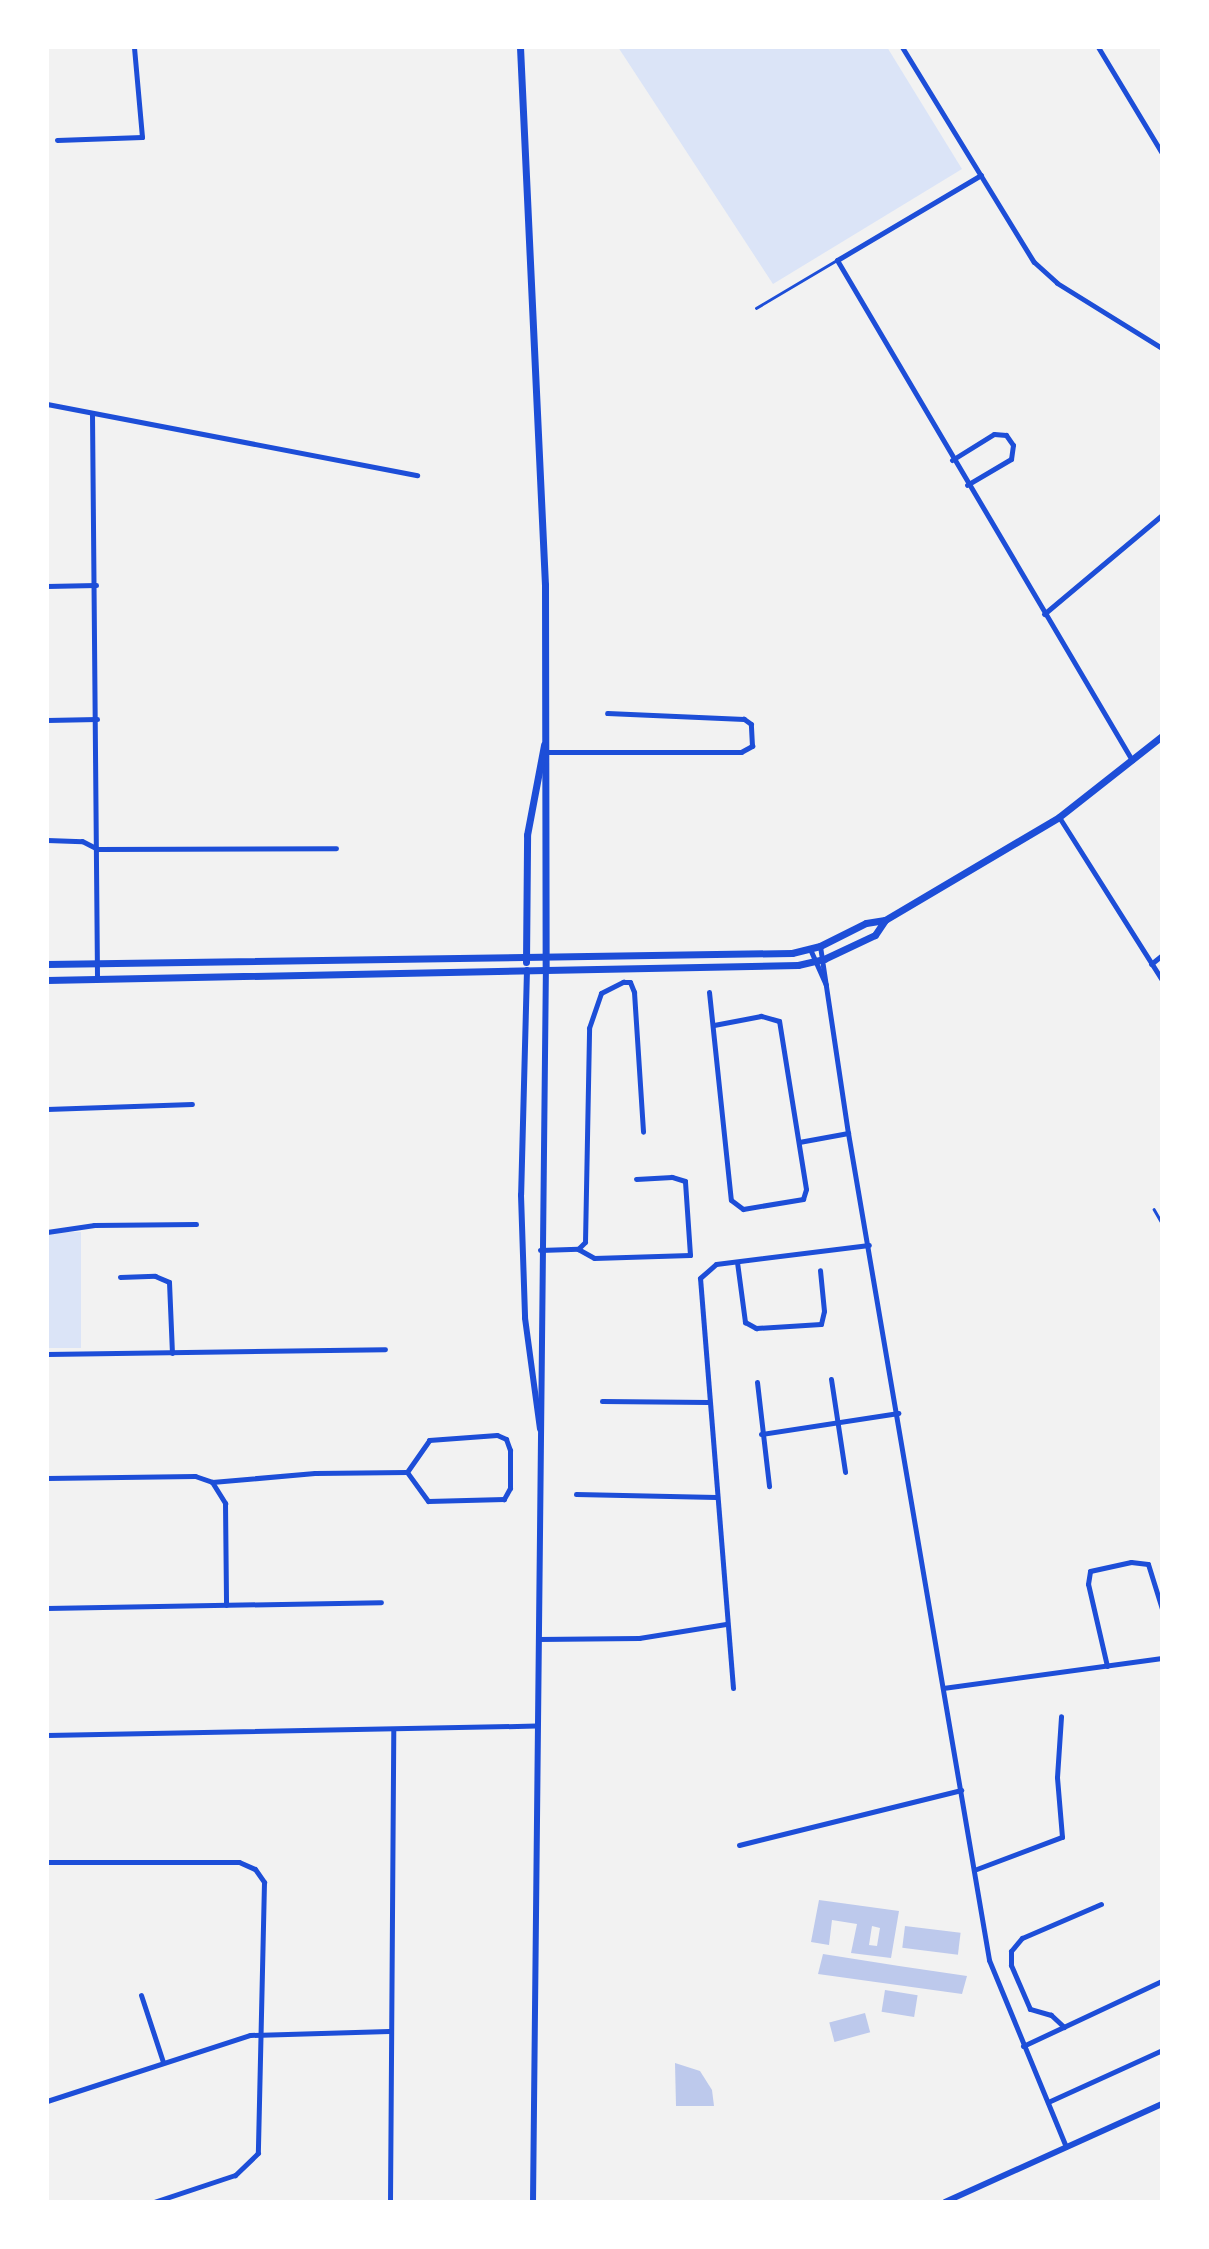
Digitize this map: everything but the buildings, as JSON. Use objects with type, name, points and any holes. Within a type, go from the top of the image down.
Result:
[{"type":"main road","points":[[520,47],[542,502],[547,752],[545,970]]},
{"type":"main road","points":[[47,964],[96,961],[526,960],[810,949],[866,923],[885,920],[1059,817],[1162,736]]},
{"type":"main road","points":[[527,970],[527,835],[545,737]]},
{"type":"main road","points":[[47,980],[97,976],[545,970],[813,962],[875,934],[885,920]]},
{"type":"street","points":[[57,140],[142,136],[134,47]]},
{"type":"street","points":[[902,47],[1045,273],[1162,348]]},
{"type":"street","points":[[1098,47],[1162,153]]},
{"type":"street","points":[[981,175],[837,260],[952,460],[1132,760]]},
{"type":"street","points":[[47,404],[418,475]]},
{"type":"street","points":[[92,414],[96,585],[97,976]]},
{"type":"street","points":[[952,460],[998,433],[1013,445],[1011,459],[967,485]]},
{"type":"street","points":[[1044,614],[1162,515]]},
{"type":"street","points":[[47,586],[96,585]]},
{"type":"street","points":[[547,752],[741,752],[752,746],[751,724],[744,719],[607,713]]},
{"type":"street","points":[[47,720],[97,719]]},
{"type":"street","points":[[1059,817],[1162,979]]},
{"type":"street","points":[[47,841],[82,841],[98,849],[336,848]]},
{"type":"street","points":[[820,946],[848,1133],[994,1979],[1066,2147]]},
{"type":"street","points":[[810,949],[813,962],[827,988]]},
{"type":"street","points":[[1151,964],[1162,955]]},
{"type":"street","points":[[527,970],[521,1118],[524,1305],[541,1430]]},
{"type":"street","points":[[533,2202],[541,1430],[540,1250],[545,970]]},
{"type":"street","points":[[578,1249],[585,1242],[589,1028],[601,993],[623,982],[632,984],[634,992],[643,1132]]},
{"type":"street","points":[[709,992],[731,1200],[736,1206],[747,1209],[805,1198],[799,1142],[779,1021],[761,1016],[714,1025]]},
{"type":"street","points":[[47,1109],[192,1104]]},
{"type":"street","points":[[799,1142],[848,1133]]},
{"type":"street","points":[[540,1250],[578,1249],[594,1258],[691,1254],[685,1181],[636,1179]]},
{"type":"street","points":[[47,1233],[94,1225],[196,1224]]},
{"type":"street","points":[[733,1688],[700,1278],[716,1264],[869,1245]]},
{"type":"street","points":[[737,1262],[745,1322],[756,1328],[821,1324],[824,1311],[820,1269]]},
{"type":"street","points":[[120,1277],[155,1276],[169,1282],[172,1353]]},
{"type":"street","points":[[47,1354],[385,1349]]},
{"type":"street","points":[[831,1379],[845,1472]]},
{"type":"street","points":[[757,1382],[769,1486]]},
{"type":"street","points":[[602,1401],[708,1402]]},
{"type":"street","points":[[761,1434],[898,1413]]},
{"type":"street","points":[[497,1435],[509,1443],[509,1492],[498,1501],[428,1501],[407,1472],[423,1444],[435,1437],[497,1435]]},
{"type":"street","points":[[47,1478],[195,1476],[212,1482],[315,1473],[407,1472]]},
{"type":"street","points":[[212,1482],[225,1503],[226,1605]]},
{"type":"street","points":[[576,1494],[716,1497]]},
{"type":"street","points":[[1107,1666],[1088,1584],[1090,1571],[1131,1562],[1148,1564],[1162,1609]]},
{"type":"street","points":[[47,1608],[380,1602]]},
{"type":"street","points":[[537,1639],[639,1638],[726,1624]]},
{"type":"street","points":[[943,1688],[1162,1658]]},
{"type":"street","points":[[974,1870],[1062,1837],[1057,1777],[1061,1716]]},
{"type":"street","points":[[47,1735],[536,1726]]},
{"type":"street","points":[[390,2202],[393,1730]]},
{"type":"street","points":[[739,1845],[961,1790]]},
{"type":"street","points":[[47,1862],[239,1862],[255,1869],[266,1892],[264,2033],[258,2153],[235,2175],[154,2202]]},
{"type":"street","points":[[1064,2027],[1051,2015],[1030,2009],[1011,1965],[1011,1951],[1022,1938],[1101,1904]]},
{"type":"street","points":[[1023,2046],[1162,1981]]},
{"type":"street","points":[[141,1994],[163,2062]]},
{"type":"street","points":[[47,2101],[163,2062],[264,2033],[389,2031]]},
{"type":"street","points":[[1048,2102],[1162,2050]]},
{"type":"street","points":[[944,2202],[1162,2104]]},
{"type":"lane","points":[[756,308],[837,260]]},
{"type":"lane","points":[[1154,1209],[1162,1223]]},
{"type":"shaded area","points":[[618,47],[887,47],[962,169],[773,284]]},
{"type":"shaded area","points":[[47,1232],[81,1232],[81,1348],[47,1348]]}]
